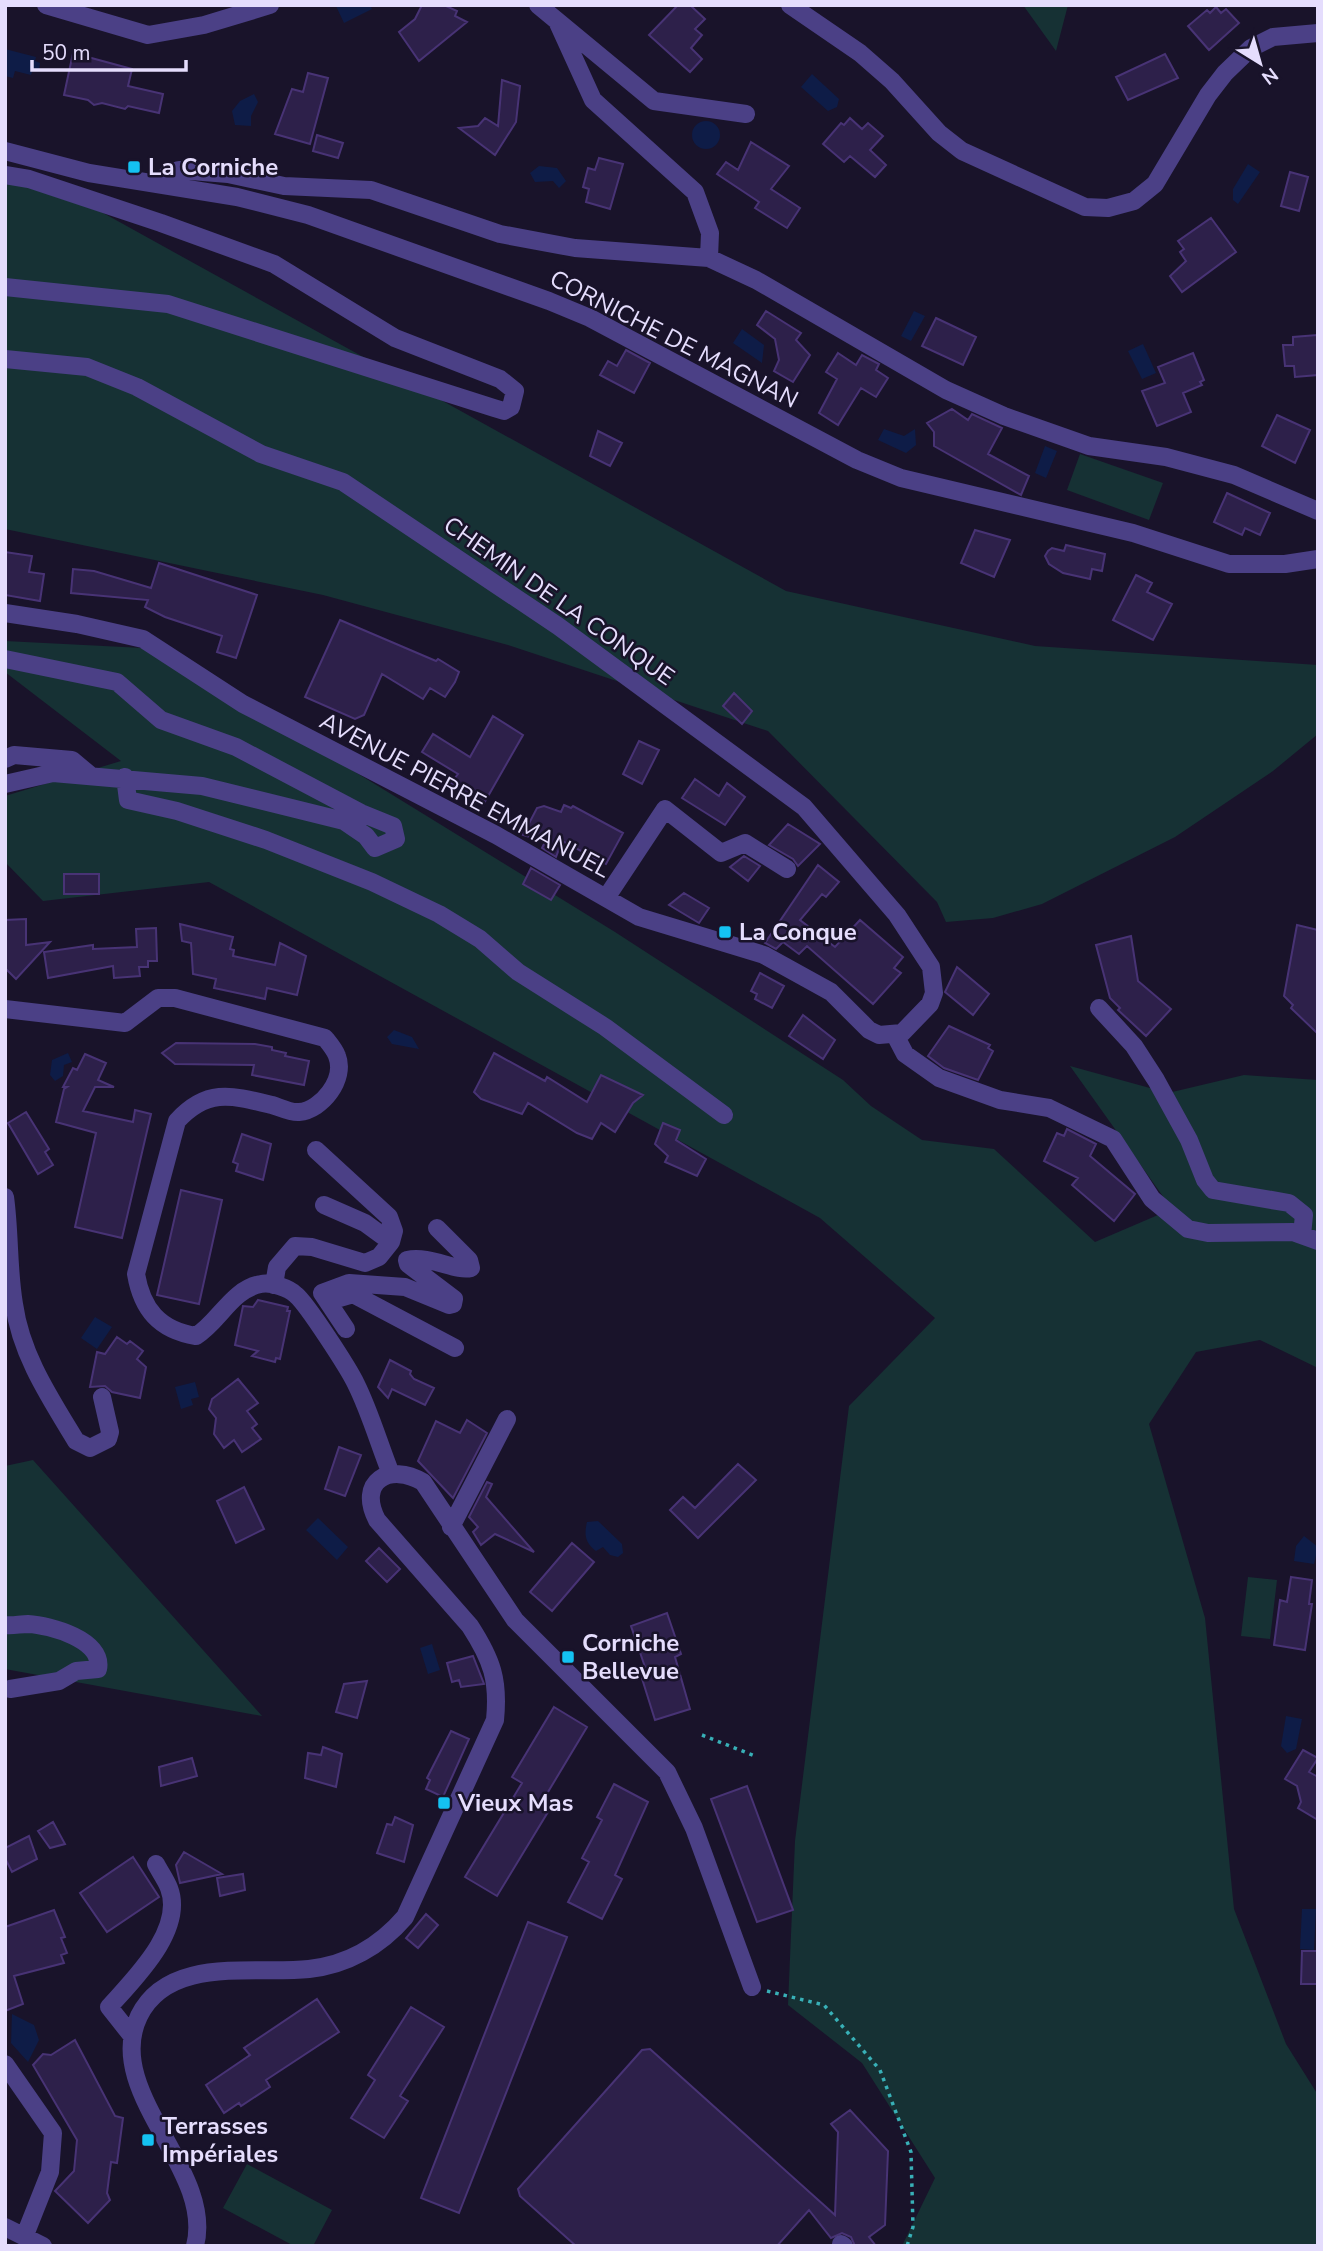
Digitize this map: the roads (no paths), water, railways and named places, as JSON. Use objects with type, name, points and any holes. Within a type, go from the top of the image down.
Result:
[{"type":"street","points":[[46,5],[148,34],[204,25],[270,5]]},
{"type":"street","points":[[538,5],[654,101],[746,114]]},
{"type":"street","points":[[790,5],[860,53],[892,81],[939,133],[962,150],[1085,207],[1108,208],[1134,201],[1155,184],[1208,95],[1225,73],[1251,48],[1273,37],[1318,33]]},
{"type":"street","points":[[557,21],[593,100],[695,192],[710,233],[709,258]]},
{"type":"street","name":"CORNICHE DE MAGNAN","points":[[5,151],[89,173],[161,182],[308,215],[549,301],[590,318],[857,460],[901,478],[1133,533],[1229,564],[1285,564],[1318,559]]},
{"type":"street","points":[[161,182],[168,174],[179,170],[228,174],[284,186],[372,190],[500,234],[575,248],[709,258],[757,280],[946,390],[1004,416],[1089,446],[1166,457],[1234,475],[1318,510]]},
{"type":"street","points":[[5,175],[29,179],[274,264],[395,338],[500,379],[515,391],[516,399],[511,407],[504,411],[168,304],[5,287]]},
{"type":"street","name":"CHEMIN DE LA CONQUE","points":[[5,359],[88,368],[137,387],[261,454],[343,482],[558,626],[804,807],[819,821],[897,915],[931,967],[933,993],[930,1004],[909,1028],[895,1035]]},
{"type":"street","name":"AVENUE PIERRE EMMANUEL","points":[[5,613],[77,624],[143,639],[243,704],[496,835],[639,917],[764,955],[831,992],[869,1030],[879,1035],[895,1035]]},
{"type":"street","points":[[5,659],[117,682],[161,720],[236,747],[361,813],[393,826],[396,839],[375,848],[366,836],[344,821],[202,786],[125,777],[52,773],[5,785]]},
{"type":"street","points":[[5,759],[14,755],[72,760],[90,775]]},
{"type":"street","points":[[125,777],[128,800],[177,811],[266,840],[372,882],[439,914],[480,939],[517,972],[605,1027],[724,1115]]},
{"type":"street","points":[[607,898],[665,809],[721,853],[745,843],[787,869]]},
{"type":"street","points":[[5,1009],[125,1023],[158,998],[175,998],[325,1038],[338,1057],[337,1079],[324,1101],[299,1112],[247,1099],[216,1097],[194,1103],[177,1121],[136,1274],[141,1299],[157,1319],[180,1333],[196,1336],[211,1327],[233,1300],[246,1290],[263,1283],[296,1294],[355,1382],[391,1474]]},
{"type":"street","points":[[895,1035],[905,1054],[939,1078],[1000,1100],[1049,1108],[1113,1139],[1152,1199],[1188,1228],[1208,1233],[1310,1238],[1304,1214],[1289,1203],[1213,1190],[1205,1180],[1189,1140],[1156,1080],[1134,1046],[1099,1008]]},
{"type":"street","points":[[274,1285],[277,1267],[295,1246],[312,1247],[365,1263],[379,1257],[391,1242],[394,1231],[388,1217],[316,1150]]},
{"type":"street","points":[[5,1197],[14,1306],[25,1347],[42,1384],[76,1441],[82,1446],[90,1448],[108,1439],[110,1432],[102,1397]]},
{"type":"street","points":[[324,1205],[365,1223],[391,1242]]},
{"type":"street","points":[[346,1329],[322,1293],[349,1283],[405,1287],[449,1305],[453,1304],[454,1299],[448,1292],[408,1264],[407,1260],[440,1261],[463,1270],[471,1268],[469,1260],[436,1228]]},
{"type":"street","points":[[308,1312],[326,1301],[353,1294],[455,1348]]},
{"type":"street","points":[[451,1527],[507,1419]]},
{"type":"street","points":[[195,2246],[198,2234],[193,2204],[135,2075],[130,2053],[132,2035],[139,2015],[155,1995],[177,1980],[206,1974],[309,1969],[333,1964],[355,1956],[391,1933],[405,1917],[484,1751],[496,1711],[498,1692],[493,1668],[470,1626],[377,1520],[368,1498],[373,1488],[391,1474],[403,1473],[423,1482],[515,1620],[667,1772],[694,1828],[752,1987]]},
{"type":"street","points":[[5,1625],[30,1624],[71,1634],[96,1652],[100,1661],[98,1669],[76,1671],[59,1681],[10,1689]]},
{"type":"street","points":[[132,2035],[109,2007],[146,1965],[169,1930],[170,1891],[156,1864]]},
{"type":"street","points":[[5,2064],[53,2133],[50,2172],[25,2235]]},
{"type":"street","points":[[5,2227],[43,2246]]},
{"type":"water","points":[[370,5],[372,9],[344,23],[336,6]]},
{"type":"water","points":[[5,49],[36,57],[35,61],[40,63],[39,70],[33,69],[31,75],[15,71],[13,78],[5,76]]},
{"type":"water","points":[[812,74],[839,99],[837,107],[828,111],[801,87]]},
{"type":"water","points":[[254,94],[258,102],[251,116],[251,126],[235,125],[232,111],[240,101]]},
{"type":"water","points":[[706,121],[716,125],[720,135],[716,145],[706,149],[696,145],[692,135],[696,125]]},
{"type":"water","points":[[1248,164],[1260,172],[1238,204],[1233,200],[1233,189]]},
{"type":"water","points":[[539,166],[557,168],[566,181],[559,188],[553,181],[535,182],[530,173]]},
{"type":"water","points":[[914,311],[925,316],[911,341],[901,336]]},
{"type":"water","points":[[742,329],[764,345],[762,363],[733,343]]},
{"type":"water","points":[[1143,344],[1156,373],[1142,379],[1128,351]]},
{"type":"water","points":[[884,429],[904,436],[915,429],[916,445],[906,453],[878,440]]},
{"type":"water","points":[[1045,446],[1057,451],[1046,478],[1035,473]]},
{"type":"water","points":[[394,1030],[412,1037],[419,1049],[392,1044],[387,1037]]},
{"type":"water","points":[[68,1053],[72,1062],[64,1065],[63,1076],[55,1081],[50,1075],[52,1060]]},
{"type":"water","points":[[95,1317],[112,1327],[97,1349],[81,1338]]},
{"type":"water","points":[[195,1382],[199,1397],[191,1399],[193,1405],[181,1409],[175,1387]]},
{"type":"water","points":[[318,1518],[348,1547],[337,1560],[306,1530]]},
{"type":"water","points":[[598,1521],[622,1544],[623,1553],[618,1557],[610,1555],[603,1547],[596,1551],[588,1541],[587,1522]]},
{"type":"water","points":[[1304,1536],[1318,1547],[1314,1564],[1294,1561],[1296,1546]]},
{"type":"water","points":[[432,1644],[440,1670],[428,1674],[420,1648]]},
{"type":"water","points":[[1286,1716],[1302,1719],[1296,1749],[1287,1753],[1281,1746]]},
{"type":"water","points":[[1302,1909],[1316,1909],[1314,1950],[1300,1949]]},
{"type":"water","points":[[12,2014],[34,2025],[39,2040],[28,2062],[11,2043]]},
{"type":"place","name":"La Corniche","points":[[134,167]]},
{"type":"place","name":"La Conque","points":[[725,932]]},
{"type":"place","name":"Corniche Bellevue","points":[[568,1657]]},
{"type":"place","name":"Vieux Mas","points":[[444,1803]]},
{"type":"place","name":"Terrasses Impériales","points":[[148,2140]]}]
